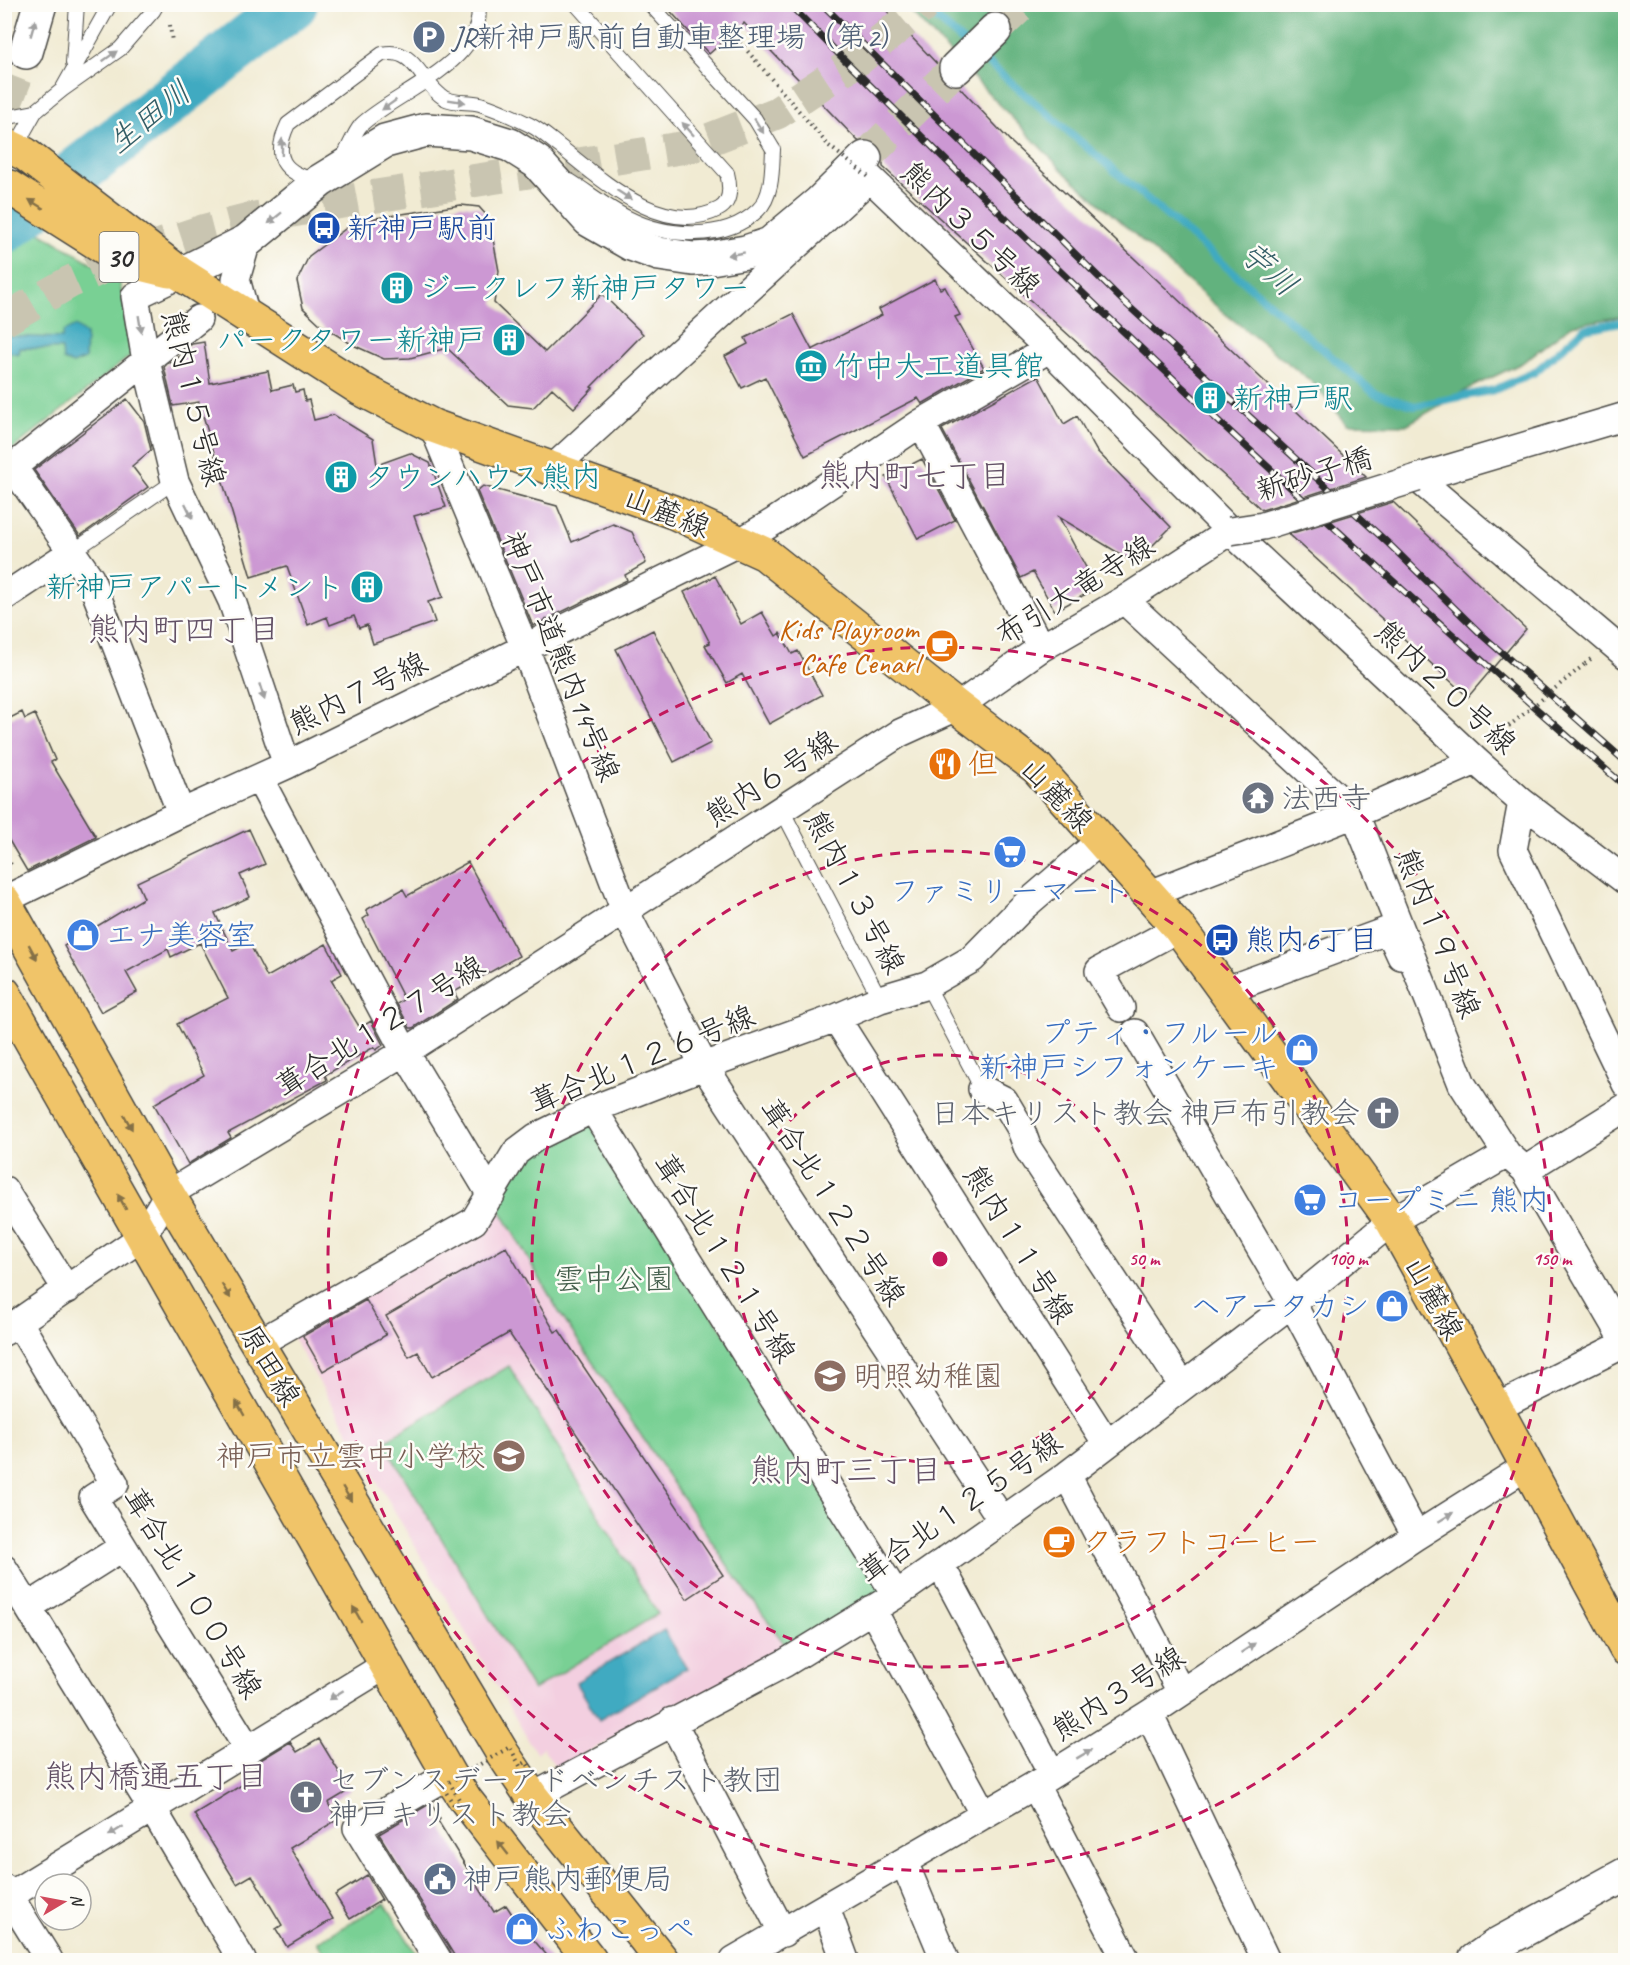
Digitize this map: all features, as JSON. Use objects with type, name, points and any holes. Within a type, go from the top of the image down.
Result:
[{"type":"main road","name":"30","points":[[22,154],[76,212]]},
{"type":"main road","name":"30","points":[[7,187],[76,212],[181,274]]},
{"type":"main road","name":"山麓線","points":[[181,274],[361,389],[433,426],[673,512],[765,554],[1037,768],[1179,928],[1392,1221],[1626,1648]]},
{"type":"main road","name":"原田線","points":[[4,901],[168,1194],[503,1754],[532,1785],[662,1960]]},
{"type":"main road","name":"原田線","points":[[4,993],[450,1781],[590,1960]]},
{"type":"street","points":[[26,52],[39,4]]},
{"type":"street","points":[[181,274],[247,241],[328,175],[385,141],[426,130],[471,133],[510,145],[537,162],[589,220],[631,244],[659,254],[693,259],[746,252],[770,244],[867,168]]},
{"type":"street","name":"熊内３５号線","points":[[552,469],[867,168],[1230,531]]},
{"type":"street","points":[[246,316],[236,279],[247,241]]},
{"type":"street","name":"熊内１５号線","points":[[181,274],[135,296],[146,361],[174,481],[232,601],[287,765]]},
{"type":"street","points":[[181,813],[90,578],[9,470],[198,319]]},
{"type":"street","name":"熊内７号線","points":[[4,901],[181,813],[287,765],[740,542],[921,423],[1049,349]]},
{"type":"street","points":[[1417,478],[1626,416]]},
{"type":"street","points":[[921,423],[1041,648]]},
{"type":"street","name":"神戸市道熊内14号線","points":[[433,426],[525,648],[625,911]]},
{"type":"street","points":[[1417,478],[1620,640]]},
{"type":"street","name":"新砂子橋","points":[[1230,531],[1263,526],[1417,478]]},
{"type":"street","name":"布引大竜寺線","points":[[957,707],[1041,648],[1124,600],[1230,531]]},
{"type":"street","name":"熊内２０号線","points":[[1230,531],[1521,802],[1625,880]]},
{"type":"street","points":[[4,597],[72,552]]},
{"type":"street","name":"熊内１９号線","points":[[1124,600],[1355,814],[1462,1084],[1516,1162],[1626,1343]]},
{"type":"street","name":"熊内６号線","points":[[625,911],[900,733],[957,707]]},
{"type":"street","points":[[1150,894],[1355,814],[1476,761]]},
{"type":"street","points":[[259,778],[405,1052],[491,1195]]},
{"type":"street","points":[[1521,802],[1513,850],[1626,1084]]},
{"type":"street","name":"葺合北１２６号線","points":[[257,1344],[474,1221],[516,1152],[536,1137],[593,1109],[836,1018],[880,999],[927,985],[972,959],[1022,908],[1101,840]]},
{"type":"street","name":"葺合北１２７号線","points":[[168,1194],[405,1052],[625,911]]},
{"type":"street","name":"葺合北１２２号線","points":[[625,911],[704,1066],[1002,1520]]},
{"type":"street","points":[[1121,1008],[1099,971],[1179,928]]},
{"type":"street","points":[[1224,991],[1389,930],[1401,956],[1409,950]]},
{"type":"street","name":"熊内１１号線","points":[[836,1018],[1107,1444]]},
{"type":"street","points":[[1135,1033],[1292,1303],[1416,1536]]},
{"type":"street","points":[[982,1089],[1004,1100],[1020,1127],[1028,1149],[1183,1386]]},
{"type":"street","name":"葺合北１２５号線","points":[[532,1785],[672,1721],[785,1663],[896,1594],[1067,1475],[1292,1303],[1392,1221],[1626,1107]]},
{"type":"street","name":"葺合北１２１号線","points":[[593,1109],[896,1594]]},
{"type":"street","points":[[4,1191],[67,1290]]},
{"type":"street","points":[[12,1328],[142,1237],[168,1194]]},
{"type":"street","name":"葺合北１００号線","points":[[12,1328],[115,1484],[93,1498],[248,1749]]},
{"type":"street","points":[[1496,1408],[1626,1343]]},
{"type":"street","name":"熊内３号線","points":[[734,1960],[984,1815],[1149,1714],[1416,1536],[1527,1466]]},
{"type":"street","points":[[1067,1475],[1181,1692]]},
{"type":"street","points":[[28,1607],[123,1547]]},
{"type":"street","points":[[940,1564],[1043,1779],[1126,1960]]},
{"type":"street","points":[[4,1569],[152,1808],[242,1960]]},
{"type":"street","points":[[872,1609],[984,1815]]},
{"type":"street","points":[[48,1960],[6,1894],[386,1665]]},
{"type":"street","points":[[1149,1714],[1266,1960]]},
{"type":"street","points":[[672,1721],[783,1933]]},
{"type":"street","points":[[438,1960],[357,1828],[450,1781]]},
{"type":"street","points":[[904,1862],[945,1960]]},
{"type":"street","points":[[1475,1960],[1498,1944],[1626,1874]]},
{"type":"street","points":[[826,1908],[846,1960]]},
{"type":"lane","points":[[72,69],[77,4]]},
{"type":"lane","points":[[62,90],[110,4]]},
{"type":"lane","points":[[22,154],[22,135],[35,112],[120,49],[157,4]]},
{"type":"lane","points":[[478,4],[480,13],[475,32],[461,54],[425,80],[360,126],[328,175],[299,177],[287,168],[280,154],[283,135],[288,124],[382,54],[391,52],[402,54],[410,60],[425,80],[447,99],[479,104],[533,127],[605,183],[641,206],[661,213],[688,217],[704,215],[725,206],[730,184],[727,173],[576,4]]},
{"type":"lane","points":[[537,162],[628,218],[655,228],[688,234],[717,230],[739,222],[759,209],[770,187],[773,149],[755,119],[650,4]]},
{"type":"lane","points":[[4,118],[35,112]]},
{"type":"lane","points":[[72,552],[174,481]]},
{"type":"lane","name":"熊内１３号線","points":[[782,810],[880,999]]},
{"type":"lane","points":[[927,985],[982,1089]]},
{"type":"path","points":[[170,25],[172,42]]},
{"type":"path","points":[[732,33],[829,146],[867,168]]},
{"type":"path","points":[[1504,730],[1585,664]]},
{"type":"path","points":[[450,1781],[460,1801],[454,1805],[442,1786],[510,1747],[520,1766],[526,1762],[532,1785]]},
{"type":"shaded area","name":"神戸市立雲中小学校","points":[[496,1203],[559,1312],[736,1578],[789,1650],[556,1768],[543,1748],[536,1753],[291,1334]]},
{"type":"green space","points":[[904,5],[1625,5],[1625,316],[1572,325],[1522,363],[1472,387],[1406,425],[1347,424],[1312,382],[1223,312],[1066,174]]},
{"type":"green space","points":[[29,226],[119,279],[134,353],[5,455],[5,246]]},
{"type":"green space","name":"雲中公園","points":[[590,1120],[886,1591],[789,1650],[736,1578],[559,1312],[496,1203],[519,1162]]},
{"type":"green space","points":[[509,1366],[658,1614],[533,1690],[383,1442]]},
{"type":"green space","points":[[385,1903],[420,1960],[328,1960],[317,1942]]},
{"type":"water","points":[[75,326],[86,334],[85,359],[73,364],[63,360],[62,349],[20,348],[19,354],[10,352],[5,356],[6,336],[62,338],[63,332]]},
{"type":"water","points":[[664,1630],[687,1668],[599,1720],[576,1682]]},
{"type":"building","name":"新神戸駅","points":[[664,4],[880,4],[938,65],[938,73],[943,81],[950,86],[958,86],[1012,143],[1366,477],[1262,510],[883,167],[883,154],[879,145],[869,140],[858,141],[744,23],[709,54]]},
{"type":"building","name":"ジークレフ新神戸タワー","points":[[461,205],[479,207],[489,218],[499,271],[494,303],[545,352],[602,294],[643,334],[591,387],[593,388],[574,408],[552,388],[533,408],[508,405],[447,348],[410,358],[384,359],[353,345],[322,326],[303,308],[297,281],[309,256],[356,221]]},
{"type":"building","points":[[935,279],[940,289],[945,287],[960,315],[955,317],[984,368],[922,404],[918,398],[805,456],[765,377],[742,388],[725,356],[748,344],[745,338],[793,314],[812,350],[882,315],[879,309]]},
{"type":"building","points":[[204,342],[210,383],[268,371],[272,390],[293,385],[295,392],[303,390],[305,401],[309,400],[314,420],[334,415],[373,439],[377,465],[410,453],[430,463],[446,507],[414,516],[443,597],[428,602],[435,622],[373,644],[367,625],[359,628],[354,616],[330,625],[327,617],[308,625],[287,566],[251,577],[199,402],[173,406],[164,367],[168,363],[176,362],[180,354],[192,344]]},
{"type":"building","points":[[1038,376],[1064,424],[1077,416],[1096,450],[1171,527],[1135,563],[1059,517],[1097,588],[1055,611],[1033,572],[1021,578],[942,429]]},
{"type":"building","points":[[127,399],[144,421],[151,450],[132,466],[148,487],[80,536],[34,470]]},
{"type":"building","points":[[922,459],[955,520],[918,539],[886,477]]},
{"type":"building","points":[[483,486],[557,506],[572,542],[613,524],[632,532],[646,563],[625,575],[627,580],[533,626],[477,491]]},
{"type":"building","points":[[1393,502],[1526,629],[1468,697],[1289,534]]},
{"type":"building","points":[[715,576],[741,624],[762,612],[776,636],[780,633],[792,654],[798,651],[822,695],[769,724],[742,674],[727,683],[705,645],[710,643],[684,592]]},
{"type":"building","points":[[653,630],[711,743],[674,762],[616,649]]},
{"type":"building","points":[[22,712],[25,719],[35,714],[55,760],[51,762],[96,837],[27,871],[4,832],[4,721]]},
{"type":"building","points":[[249,829],[265,864],[240,875],[250,897],[215,913],[233,951],[249,943],[267,977],[326,944],[342,974],[331,980],[360,1028],[371,1021],[383,1045],[376,1050],[374,1047],[325,1075],[327,1080],[228,1133],[231,1138],[188,1164],[154,1104],[204,1075],[177,1024],[228,998],[200,943],[171,957],[168,949],[126,972],[137,992],[101,1012],[64,946],[144,898],[137,882]]},
{"type":"building","points":[[468,862],[519,956],[454,992],[458,999],[410,1028],[397,1004],[404,999],[363,919],[369,915],[366,910],[403,889],[407,896]]},
{"type":"building","points":[[506,1247],[555,1332],[559,1330],[723,1575],[687,1599],[509,1333],[432,1377],[418,1352],[409,1357],[386,1316]]},
{"type":"building","points":[[366,1300],[386,1335],[323,1371],[303,1336]]},
{"type":"building","points":[[319,1739],[350,1790],[328,1803],[337,1820],[290,1848],[333,1919],[287,1947],[276,1929],[282,1925],[252,1875],[237,1884],[194,1814],[260,1774],[254,1764],[290,1742],[297,1752]]},
{"type":"building","points":[[431,1803],[440,1819],[438,1821],[494,1912],[506,1905],[523,1931],[525,1930],[551,1960],[457,1960],[379,1834]]},
{"type":"building","points":[[367,1875],[382,1900],[350,1919],[335,1895]]},
{"type":"waterway","name":"生田川","points":[[4,229],[293,4]]},
{"type":"waterway","name":"苧川","points":[[920,4],[968,46]]},
{"type":"waterway","name":"苧川","points":[[978,54],[1374,393],[1415,406],[1494,390],[1535,372],[1584,329],[1626,321]]},
{"type":"tunnel","points":[[4,320],[70,282],[133,254],[206,230],[249,219],[364,198],[693,146],[777,113],[859,59],[926,4]]},
{"type":"tunnel","points":[[995,30],[1022,4]]},
{"type":"tunnel","points":[[4,108],[26,52]]},
{"type":"tunnel","points":[[865,158],[956,68]]},
{"type":"railway","points":[[789,4],[993,206],[1200,404],[1411,597],[1626,787]]},
{"type":"railway","points":[[822,4],[1123,301],[1389,544],[1483,636],[1626,762]]},
{"type":"place","name":"JR新神戸駅前自動車整理場（第2）","points":[[429,37]]},
{"type":"place","name":"新神戸駅前","points":[[324,228]]},
{"type":"place","name":"ジークレフ新神戸タワー","points":[[397,288]]},
{"type":"place","name":"パークタワー新神戸","points":[[509,340]]},
{"type":"place","name":"竹中大工道具館","points":[[811,366]]},
{"type":"place","name":"新神戸駅","points":[[1210,398]]},
{"type":"place","name":"タウンハウス熊内","points":[[341,477]]},
{"type":"place","name":"新神戸アパートメント","points":[[367,587]]},
{"type":"place","name":"Kids Playroom Cafe Cenarl","points":[[942,646]]},
{"type":"place","name":"但","points":[[945,764]]},
{"type":"place","name":"法西寺","points":[[1258,798]]},
{"type":"place","name":"ファミリーマート","points":[[1010,852]]},
{"type":"place","name":"エナ美容室","points":[[83,935]]},
{"type":"place","name":"熊内6丁目","points":[[1222,940]]},
{"type":"place","name":"プティ・フルール 新神戸シフォンケーキ","points":[[1302,1050]]},
{"type":"place","name":"日本キリスト教会 神戸布引教会","points":[[1383,1113]]},
{"type":"place","name":"コープミニ 熊内","points":[[1310,1200]]},
{"type":"place","name":"ヘアータカシ","points":[[1392,1306]]},
{"type":"place","name":"明照幼稚園","points":[[830,1376]]},
{"type":"place","name":"神戸市立雲中小学校","points":[[509,1456]]},
{"type":"place","name":"クラフトコーヒー","points":[[1059,1542]]},
{"type":"place","name":"セブンスデーアドベンチスト教団 神戸キリスト教会","points":[[306,1797]]},
{"type":"place","name":"神戸熊内郵便局","points":[[440,1879]]},
{"type":"place","name":"ふわこっぺ","points":[[522,1929]]},
{"type":"district","name":"熊内町七丁目","points":[[915,475]]},
{"type":"district","name":"熊内町四丁目","points":[[184,629]]},
{"type":"district","name":"熊内町三丁目","points":[[846,1470]]},
{"type":"district","name":"熊内橋通五丁目","points":[[156,1776]]}]
